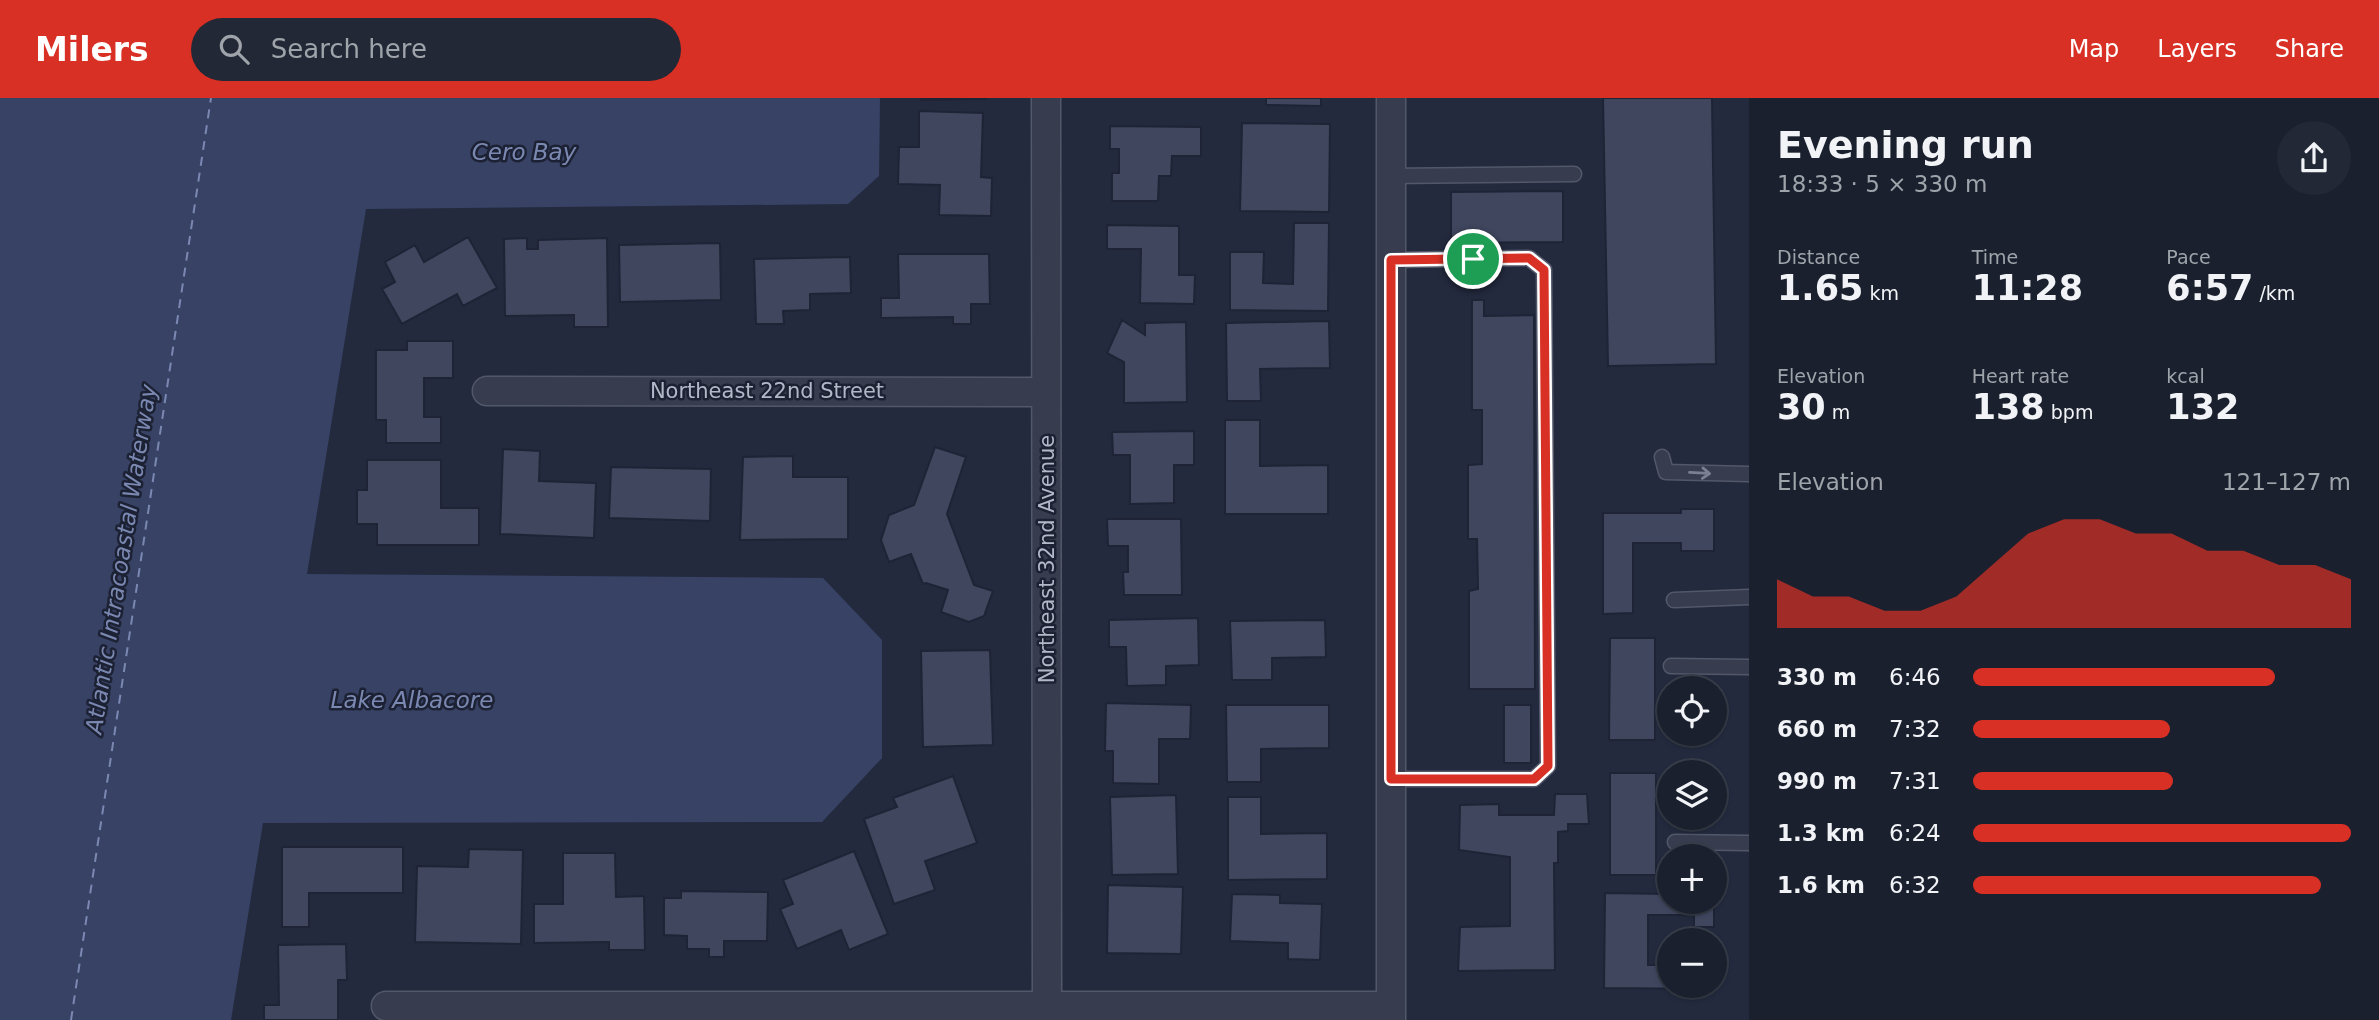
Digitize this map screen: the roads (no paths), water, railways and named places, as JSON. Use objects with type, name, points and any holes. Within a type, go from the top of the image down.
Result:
[{"type":"street","name":"Northeast 32nd Avenue","points":[[1046,98],[1047,1013]]},
{"type":"street","points":[[386,1006],[715,1013],[1391,1013],[1391,98]]},
{"type":"street","name":"Northeast 22nd Street","points":[[487,391],[1046,392]]},
{"type":"lane","points":[[1391,176],[1574,174]]},
{"type":"lane","points":[[1391,260],[1529,258],[1544,270],[1548,752],[1548,766],[1534,779],[1391,779]]},
{"type":"lane","points":[[1662,457],[1667,472],[1749,474]]},
{"type":"lane","points":[[1674,600],[1749,597]]},
{"type":"lane","points":[[1671,666],[1749,667]]},
{"type":"lane","points":[[1675,842],[1749,843]]},
{"type":"water","points":[[0,98],[880,98],[879,176],[848,204],[366,209],[307,574],[823,578],[882,640],[882,758],[822,822],[263,823],[231,1020],[0,1020]]},
{"type":"water label","name":"Cero Bay","points":[[524,152]]},
{"type":"water label","name":"Atlantic Intracoastal Waterway","points":[[121,559]]},
{"type":"water label","name":"Lake Albacore","points":[[412,700]]}]
